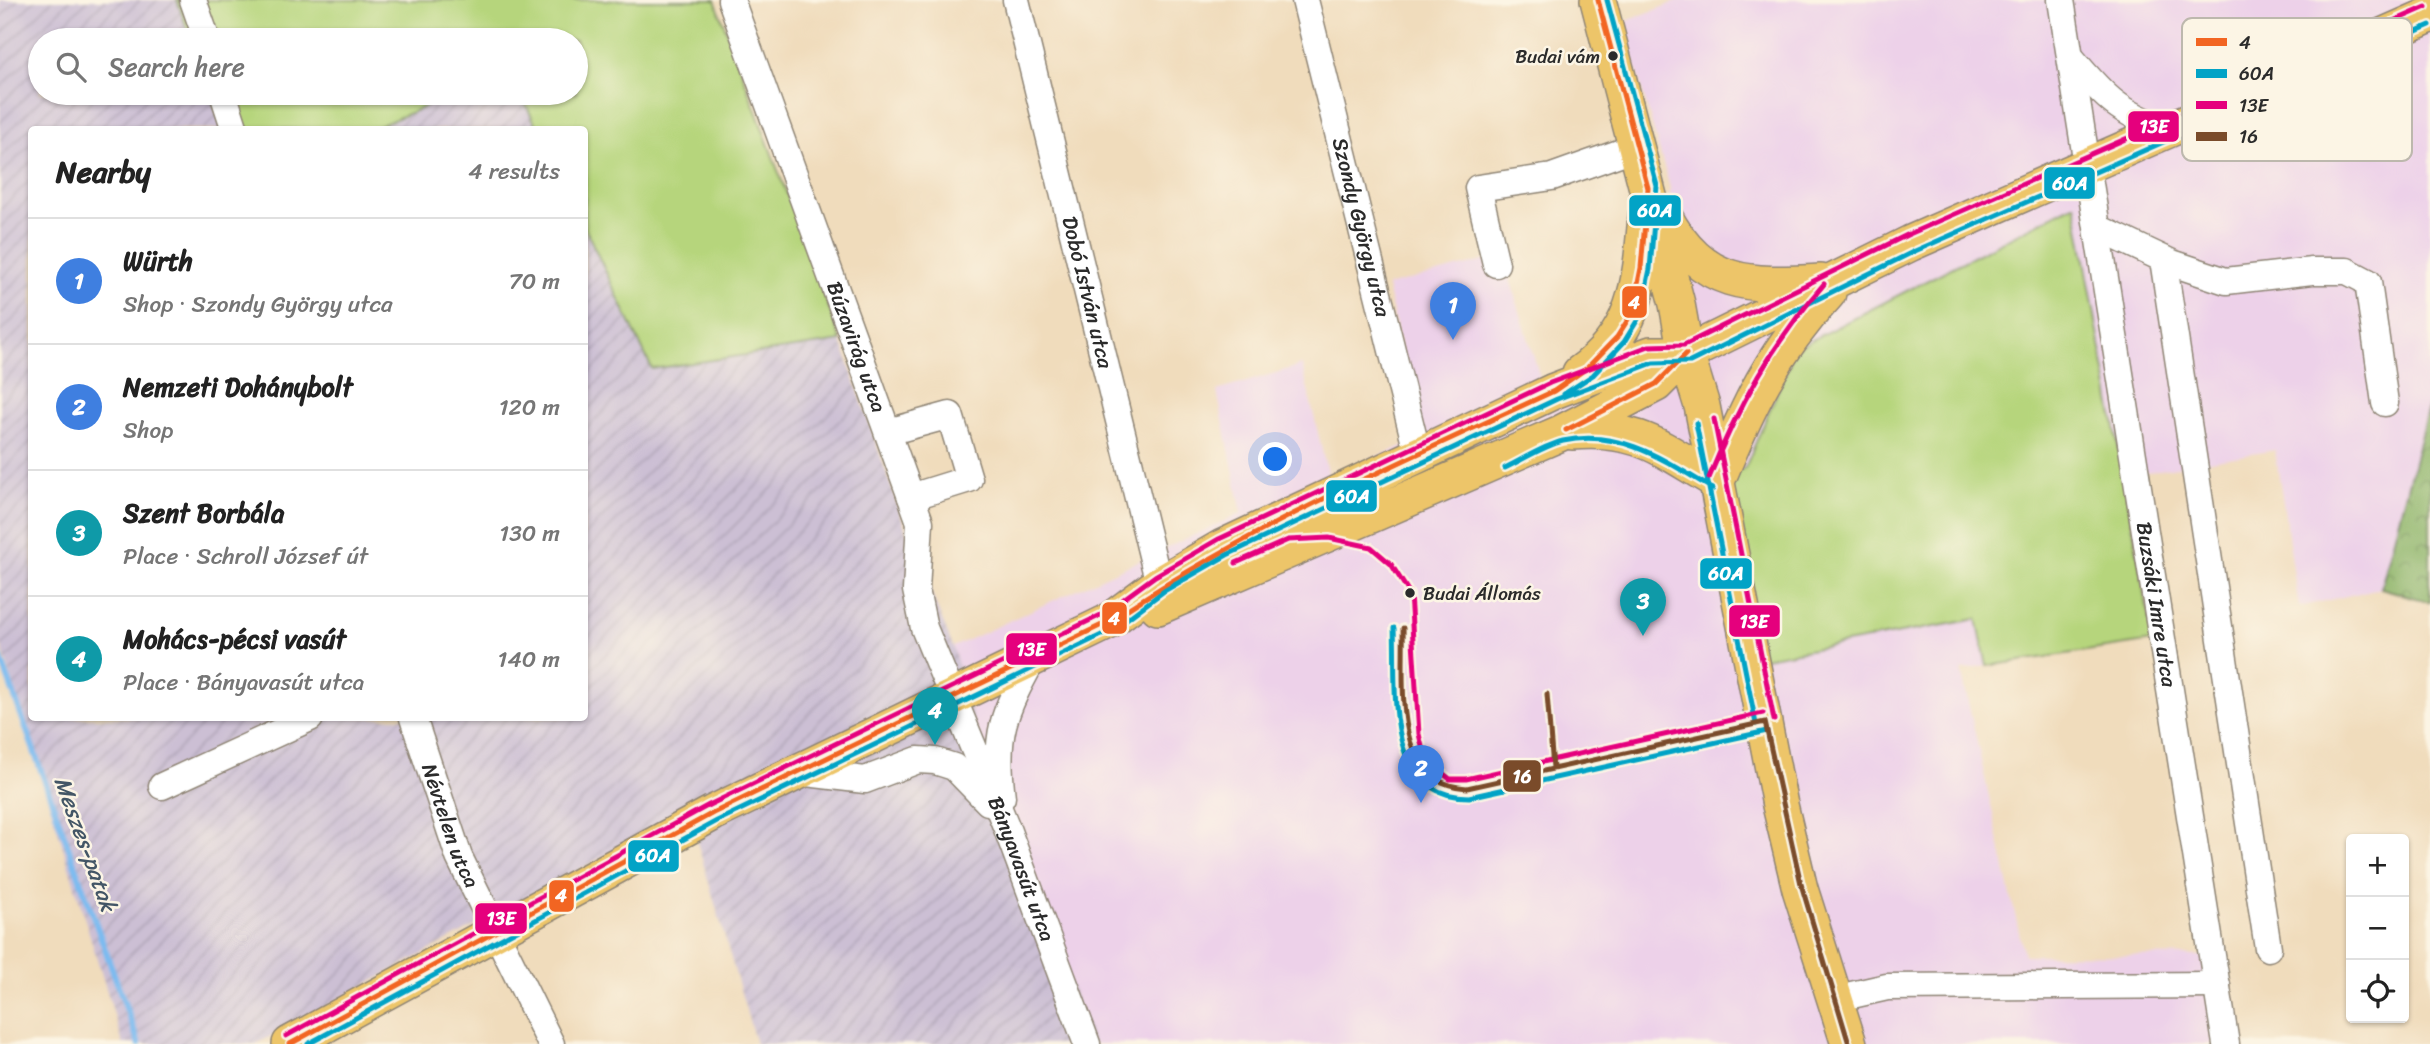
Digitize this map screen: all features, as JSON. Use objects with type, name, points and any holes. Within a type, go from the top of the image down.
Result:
[{"type":"main road","points":[[1598,0],[1677,304],[1686,354],[1702,406],[1780,805],[1800,889],[1849,1044]]},
{"type":"main road","points":[[2412,23],[2430,15]]},
{"type":"main road","points":[[1108,622],[1156,608],[1561,433],[1656,384],[1686,354],[1912,243],[2182,123]]},
{"type":"main road","points":[[1554,391],[1605,351],[1632,313],[1641,268],[1648,188]]},
{"type":"main road","points":[[1648,188],[1677,241],[1704,267],[1733,279],[1759,284],[1839,281]]},
{"type":"main road","points":[[1717,481],[1743,416],[1764,375],[1802,321],[1839,281]]},
{"type":"main road","points":[[290,1044],[496,929],[713,813],[1108,622],[1159,584],[1223,547],[1554,391],[1651,354],[1686,354]]},
{"type":"main road","points":[[1561,433],[1594,430],[1627,433],[1656,444],[1717,481]]},
{"type":"street","points":[[193,0],[202,28]]},
{"type":"street","name":"Búzavirág utca","points":[[731,0],[920,522],[916,590],[921,615],[953,696]]},
{"type":"street","name":"Dobó István utca","points":[[1016,0],[1159,584]]},
{"type":"street","name":"Szondy György utca","points":[[1306,0],[1418,455]]},
{"type":"street","name":"Buzsáki Imre utca","points":[[2061,0],[2100,229],[2226,1044]]},
{"type":"street","points":[[2072,59],[2109,101],[2132,117],[2167,130]]},
{"type":"street","points":[[227,105],[234,126]]},
{"type":"street","points":[[1496,264],[1478,188],[1552,177],[1636,147]]},
{"type":"street","points":[[2100,229],[2163,259],[2226,281],[2312,271],[2347,271],[2368,282],[2385,403]]},
{"type":"street","points":[[2163,259],[2268,948]]},
{"type":"street","points":[[888,432],[950,415],[968,479],[911,497]]},
{"type":"street","points":[[1006,826],[998,768],[1001,725],[1007,706],[1034,659]]},
{"type":"street","name":"Bányavasút utca","points":[[953,696],[1006,826],[1087,1044]]},
{"type":"street","points":[[162,786],[303,721]]},
{"type":"street","name":"Névtelen utca","points":[[414,721],[459,857],[551,1044]]},
{"type":"street","points":[[798,772],[865,779],[918,760],[935,761],[954,766],[1006,826]]},
{"type":"street","points":[[1834,999],[1887,988],[2217,985]]},
{"type":"shaded area","points":[[0,0],[177,0],[187,28],[28,28],[28,105],[214,105],[222,126],[28,126],[28,721],[588,721],[588,234],[652,369],[841,341],[909,539],[953,647],[988,771],[1094,1044],[756,1044],[688,811],[256,1044],[123,1044],[0,641]]},
{"type":"shaded area","points":[[1681,0],[2430,0],[2430,400],[2381,588],[2299,607],[2275,450],[2123,476],[2075,204],[1796,348],[1745,468],[1737,663],[1977,619],[1987,666],[1961,670],[2024,955],[2227,956],[2237,1044],[1094,1044],[988,771],[953,647],[1242,513],[1217,391],[1302,365],[1328,476],[1421,439],[1387,286],[1503,256],[1549,407],[1668,359],[1670,188],[1623,22]]},
{"type":"shaded area","points":[[429,105],[526,105],[536,126],[379,126]]},
{"type":"green space","points":[[177,0],[715,0],[841,341],[652,369],[588,234],[588,126],[536,126],[526,105],[588,105],[588,28],[187,28]]},
{"type":"green space","points":[[214,105],[429,105],[379,126],[222,126]]},
{"type":"green space","points":[[2075,204],[2153,641],[1987,666],[1977,619],[1737,663],[1705,485],[1745,468],[1796,348]]},
{"type":"green space","points":[[2430,400],[2430,602],[2381,588]]},
{"type":"waterway","name":"Meszes-patak","points":[[0,656],[139,1044]]},
{"type":"transit line","name":"4","points":[[290,1044],[713,813],[1108,622],[1161,588],[1270,526],[1554,391],[1587,368],[1617,337],[1632,313],[1641,268],[1648,188],[1598,0]]},
{"type":"transit line","name":"60A","points":[[1564,394],[1593,375],[1624,342],[1640,316],[1650,269],[1657,186],[1607,0]]},
{"type":"transit line","name":"13E","points":[[2401,18],[2426,7]]},
{"type":"transit line","name":"60A","points":[[2412,33],[2430,25]]},
{"type":"transit line","name":"13E","points":[[286,1036],[709,805],[1103,614],[1155,576],[1219,539],[1550,383],[1649,346],[1684,345],[1907,235],[2182,114]]},
{"type":"transit line","name":"60A","points":[[308,1044],[717,821],[1112,630],[1164,591],[1227,555],[1557,399],[1653,363],[1690,362],[1915,251],[2182,134]]},
{"type":"transit line","name":"13E","points":[[1709,478],[1758,376],[1789,329],[1824,284]]},
{"type":"transit line","name":"4","points":[[1566,430],[1656,384],[1686,354]]},
{"type":"transit line","name":"13E","points":[[1714,419],[1774,720]]},
{"type":"transit line","name":"60A","points":[[1696,423],[1756,724]]},
{"type":"transit line","name":"60A","points":[[1505,468],[1556,443],[1584,438],[1604,439],[1623,443],[1660,458],[1713,489]]},
{"type":"transit line","name":"13E","points":[[1236,563],[1288,540],[1329,538],[1371,547],[1391,564],[1410,594],[1419,734],[1425,759],[1450,779],[1466,779],[1763,713]]},
{"type":"transit line","name":"60A","points":[[1394,628],[1396,708],[1400,735],[1408,759],[1421,779],[1441,792],[1469,797],[1767,731]]},
{"type":"transit line","name":"16","points":[[1403,628],[1407,727],[1413,750],[1425,769],[1442,782],[1467,788],[1765,722]]},
{"type":"transit line","name":"16","points":[[1547,694],[1553,768]]},
{"type":"transit line","name":"16","points":[[1765,722],[1801,884],[1849,1044]]},
{"type":"place","name":"Budai vám","points":[[1613,56]]},
{"type":"place","name":"Würth","points":[[1453,340]]},
{"type":"place","name":"Budai Állomás","points":[[1410,593]]},
{"type":"place","name":"Szent Borbála","points":[[1643,636]]},
{"type":"place","name":"Mohács-pécsi vasút","points":[[935,745]]},
{"type":"place","name":"Nemzeti Dohánybolt","points":[[1421,803]]}]
